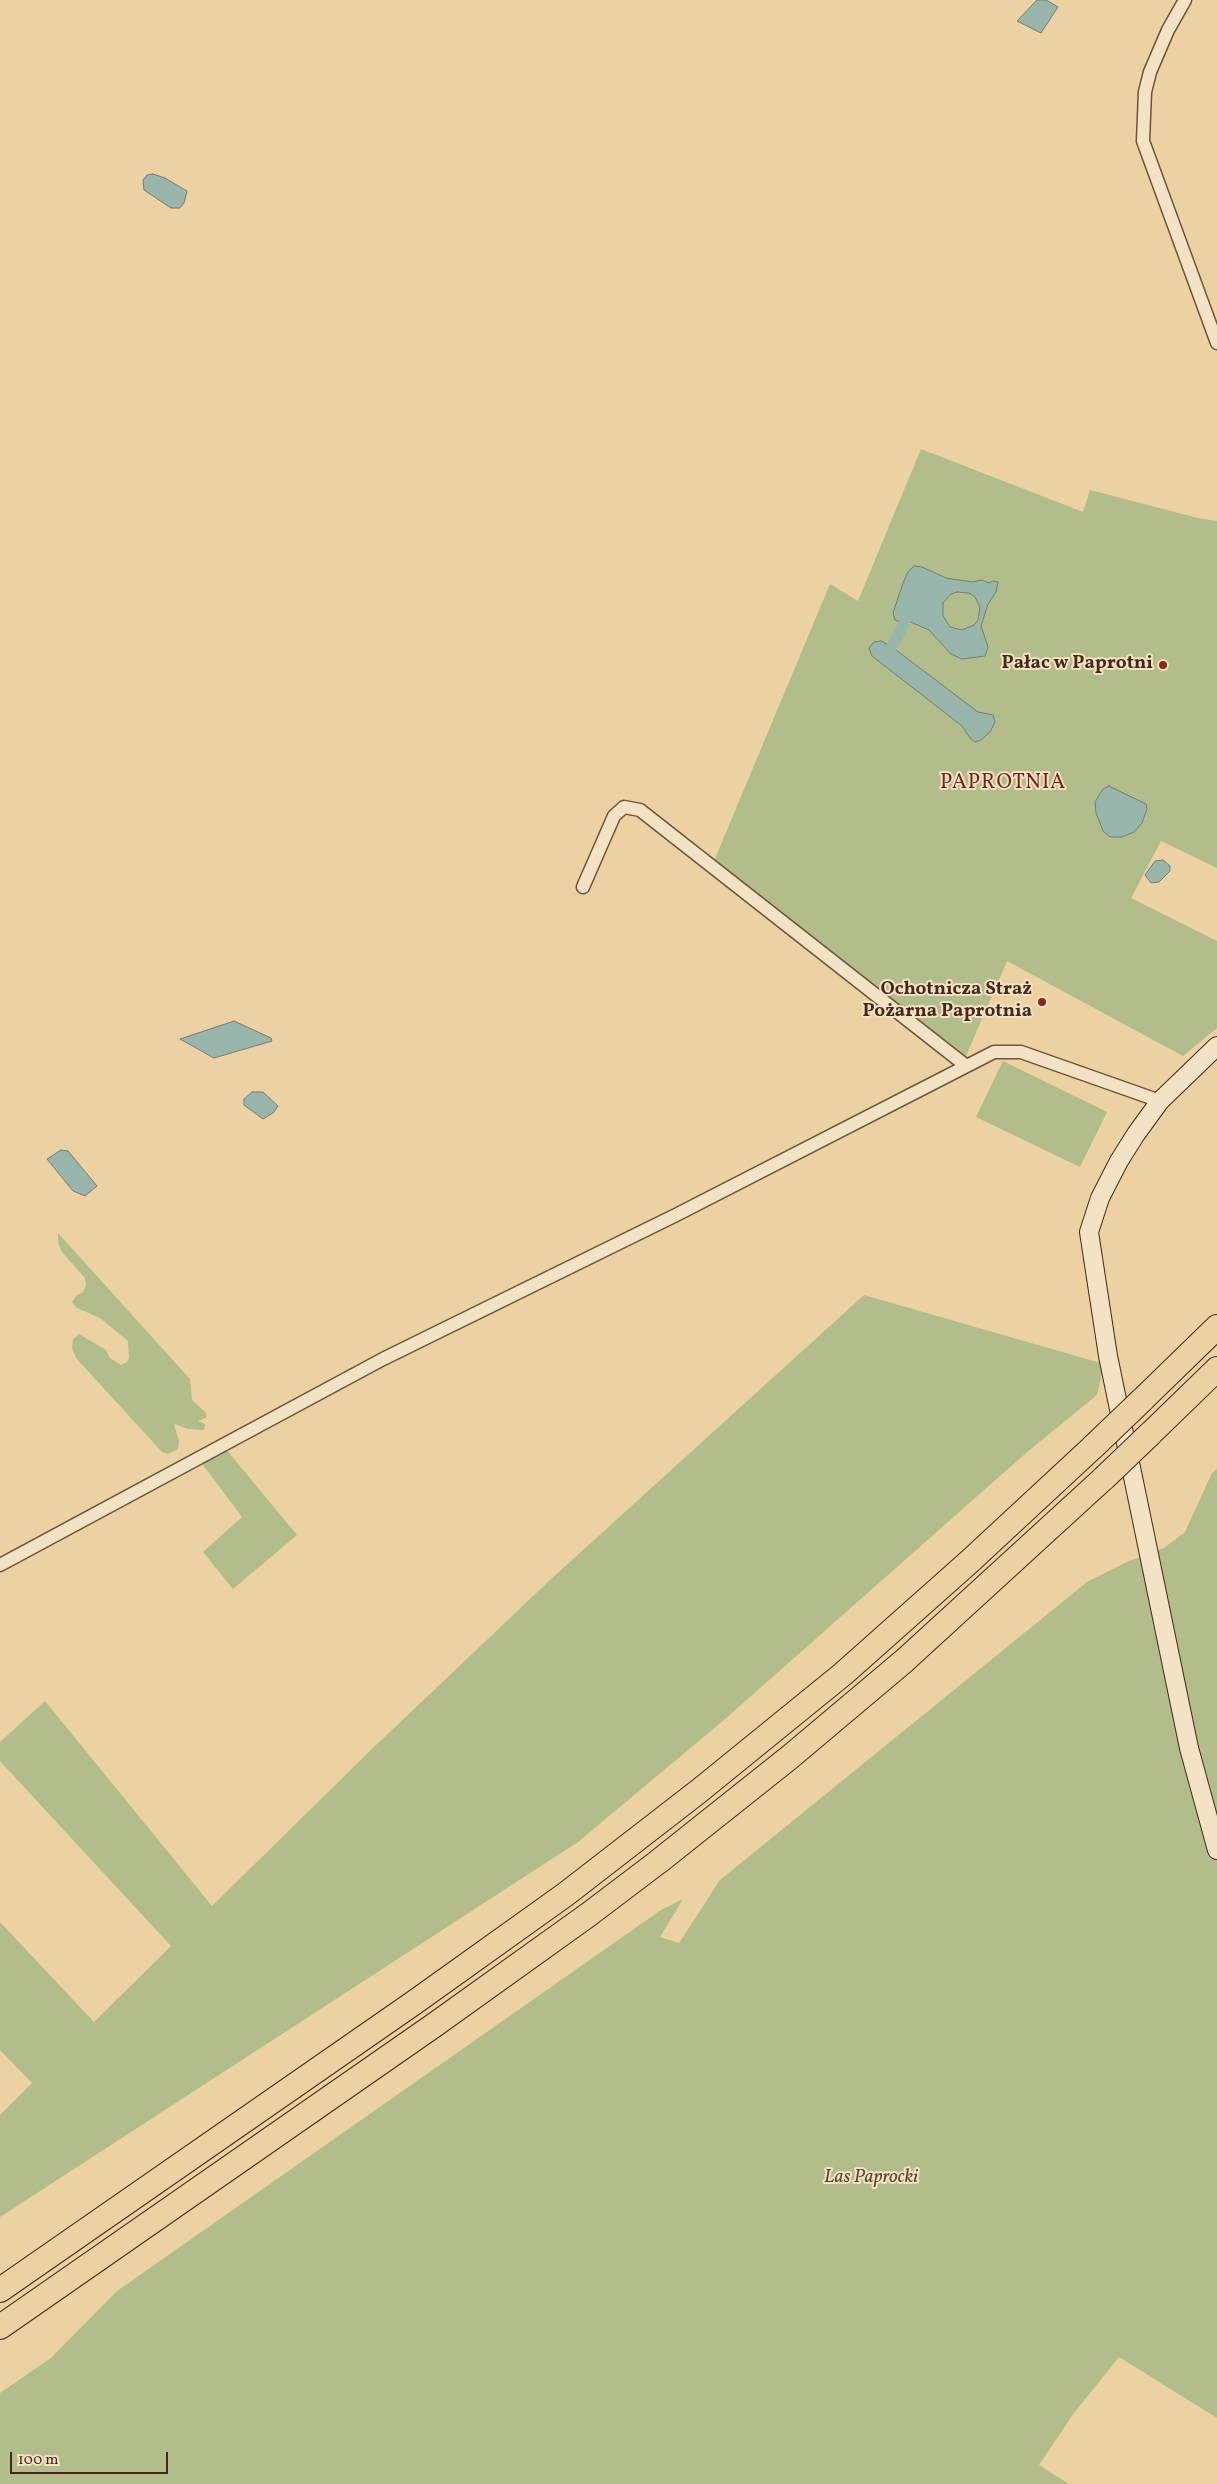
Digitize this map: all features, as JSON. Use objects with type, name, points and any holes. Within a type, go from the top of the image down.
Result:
[{"type":"highway","points":[[0,2290],[415,2002],[566,1894],[770,1735],[850,1668],[962,1568],[1094,1446],[1217,1327]]},
{"type":"highway","points":[[0,2327],[425,2032],[580,1921],[658,1862],[782,1763],[897,1666],[1104,1478],[1217,1369]]},
{"type":"street","points":[[1185,0],[1157,53],[1150,72],[1145,92],[1143,141],[1217,343]]},
{"type":"street","points":[[583,887],[614,816],[624,807],[640,810],[965,1065]]},
{"type":"street","points":[[1217,1046],[1160,1101],[1119,1161],[1100,1198],[1091,1221],[1090,1242],[1108,1356],[1187,1738],[1217,1850]]},
{"type":"street","points":[[0,1565],[383,1359],[676,1215],[965,1065],[994,1052],[1021,1052],[1160,1101]]},
{"type":"green space","points":[[921,449],[1083,512],[1090,490],[1198,518],[1217,521],[1217,868],[1161,841],[1131,898],[1217,941],[1217,1028],[1183,1056],[1007,961],[966,1056],[714,861],[830,584],[858,601]]},
{"type":"green space","points":[[1003,1061],[1107,1112],[1080,1167],[976,1117]]},
{"type":"green space","points":[[58,1233],[190,1379],[192,1400],[205,1412],[207,1417],[198,1421],[205,1424],[204,1430],[188,1429],[174,1424],[179,1441],[178,1449],[168,1454],[162,1452],[76,1358],[72,1348],[73,1339],[79,1334],[106,1350],[110,1358],[121,1365],[127,1362],[129,1358],[128,1341],[100,1318],[77,1308],[72,1302],[77,1295],[82,1293],[86,1286],[85,1278],[62,1252],[58,1243]]},
{"type":"green space","points":[[864,1295],[1104,1364],[1097,1395],[1026,1453],[724,1720],[578,1842],[0,2217],[0,2115],[32,2083],[0,2050],[0,1922],[94,2022],[171,1946],[0,1761],[0,1742],[45,1701],[212,1906],[374,1747],[550,1580]]},
{"type":"green space","points":[[225,1448],[297,1535],[233,1589],[203,1552],[242,1517],[200,1461]]},
{"type":"green space","name":"Las Paprocki","points":[[1217,1469],[1217,2418],[1119,2357],[1074,2413],[1039,2465],[1069,2484],[0,2484],[0,2393],[51,2358],[117,2291],[661,1910],[683,1899],[660,1937],[679,1943],[720,1880],[1087,1582],[1129,1561],[1164,1548],[1185,1532],[1212,1473]]},
{"type":"water","points":[[1037,0],[1046,0],[1058,7],[1041,33],[1017,21]]},
{"type":"water","points":[[153,174],[165,178],[187,191],[184,203],[180,208],[171,208],[144,190],[143,180],[147,175]]},
{"type":"water","points":[[914,566],[922,567],[946,578],[972,582],[982,580],[989,583],[993,581],[998,582],[996,592],[988,604],[981,626],[988,647],[985,656],[962,659],[951,654],[929,630],[906,620],[900,622],[895,620],[893,613],[908,572]],"holes":[[[957,592],[969,593],[975,597],[980,607],[978,620],[974,625],[962,630],[950,627],[943,616],[943,603],[951,594]]]},
{"type":"water","points":[[881,641],[892,647],[978,712],[993,715],[995,722],[990,732],[981,740],[975,742],[970,738],[962,726],[872,656],[869,648],[874,642]]},
{"type":"water","points":[[1109,786],[1146,804],[1147,809],[1142,823],[1134,832],[1122,837],[1110,837],[1103,831],[1096,813],[1095,802],[1103,789]]},
{"type":"water","points":[[1163,860],[1170,866],[1170,871],[1159,882],[1151,883],[1145,875],[1155,861]]},
{"type":"water","points":[[234,1021],[271,1038],[272,1041],[214,1058],[180,1039]]},
{"type":"water","points":[[252,1092],[263,1092],[278,1106],[273,1113],[263,1119],[244,1105],[244,1099]]},
{"type":"water","points":[[61,1150],[68,1151],[97,1186],[85,1196],[73,1191],[47,1159]]},
{"type":"waterway","points":[[892,647],[906,620]]},
{"type":"place","name":"Pałac w Paprotni","points":[[1163,665]]},
{"type":"place","name":"Ochotnicza Straż Pożarna Paprotnia","points":[[1042,1002]]},
{"type":"district","name":"PAPROTNIA","points":[[1003,784]]}]
